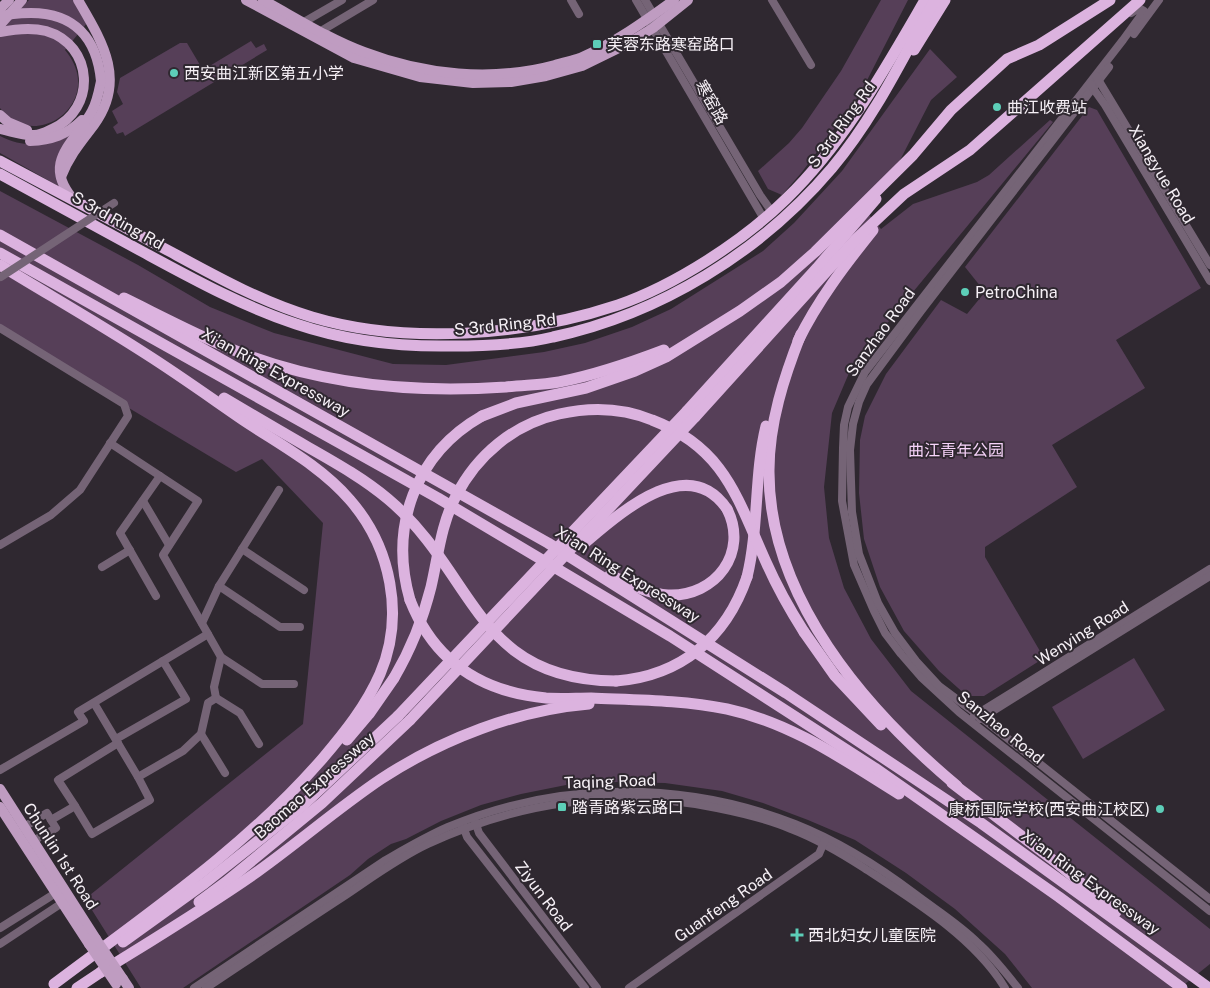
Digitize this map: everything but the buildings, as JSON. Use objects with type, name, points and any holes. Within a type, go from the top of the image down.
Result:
[{"type":"highway","name":"S 3rd Ring Rd","points":[[0,161],[244,291],[310,317],[371,330],[424,334],[470,333],[514,328],[559,320],[620,304],[662,285],[695,267],[768,215],[792,192],[835,144],[922,6],[935,0]]},
{"type":"highway","points":[[894,77],[926,32],[945,0]]},
{"type":"highway","points":[[545,576],[691,414],[951,110],[1007,59],[1039,46],[1110,0]]},
{"type":"highway","points":[[50,986],[122,942],[205,883],[301,808],[398,716],[691,414],[856,239],[904,194],[970,150],[1140,0]]},
{"type":"highway","name":"S 3rd Ring Rd","points":[[0,174],[216,291],[299,325],[362,340],[408,346],[465,346],[525,342],[574,332],[636,311],[685,288],[733,257],[776,224],[824,177],[858,133],[894,77],[922,6]]},
{"type":"highway","points":[[907,161],[793,272],[768,291],[666,357],[635,372],[586,388],[516,403],[482,416],[461,430],[435,455],[423,473],[412,497],[405,520],[402,552],[403,570],[410,600],[420,623],[440,650],[467,673],[487,684],[512,692],[546,698],[676,702],[715,707],[778,725],[836,754],[1006,861]]},
{"type":"highway","points":[[0,274],[146,354],[339,465],[379,492],[416,525],[482,618],[498,637],[515,652],[539,666],[564,675],[590,680],[616,681],[637,678],[677,664],[699,650],[719,631],[732,613],[747,578],[753,546],[757,489],[765,430],[782,376],[801,334],[824,294],[842,269],[904,194]]},
{"type":"highway","name":"Xi'an Ring Expressway","points":[[0,235],[548,543],[786,693],[981,823],[1209,988]]},
{"type":"highway","name":"Xi'an Ring Expressway","points":[[0,253],[387,469],[588,586],[805,722],[874,768],[1182,988]]},
{"type":"highway","points":[[41,258],[191,332],[232,349],[302,372],[377,385],[449,390],[558,382],[633,362],[709,330]]},
{"type":"highway","points":[[801,334],[777,407],[770,444],[771,506],[776,534],[783,557],[808,612],[835,656],[861,691],[911,746],[957,786]]},
{"type":"highway","points":[[146,354],[330,480],[349,498],[362,516],[374,535],[383,558],[391,591],[392,613],[390,639],[383,666],[369,696],[353,721],[301,783]]},
{"type":"highway","points":[[50,986],[208,867],[352,735],[394,678],[409,652],[422,618],[443,529],[450,508],[469,473],[488,452],[515,432],[547,417],[581,410],[609,410],[643,416],[674,429],[703,450],[718,466],[735,492],[777,586],[804,632],[836,676],[873,718],[902,744],[1057,863],[1182,967]]},
{"type":"highway","points":[[545,576],[626,509],[660,491],[685,485],[700,487],[714,494],[727,509],[732,520],[735,536],[734,546],[724,570],[712,581],[698,589],[683,594],[666,595],[644,590],[606,573],[548,543]]},
{"type":"highway","name":"Baomao Expressway","points":[[77,988],[142,945],[233,876],[322,803],[410,720],[545,576]]},
{"type":"highway","points":[[101,972],[234,888],[355,798],[407,763],[476,732],[524,716],[584,705],[636,701]]},
{"type":"main road","points":[[0,9],[9,0]]},
{"type":"main road","points":[[0,25],[22,0]]},
{"type":"main road","points":[[61,177],[71,154],[101,115],[110,89],[110,65],[100,38],[78,0]]},
{"type":"main road","points":[[246,0],[354,58],[420,77],[473,83],[511,82],[546,76],[582,66],[627,44],[674,0]]},
{"type":"main road","points":[[263,0],[364,52],[422,69],[474,74],[510,74],[544,68],[579,58],[653,21],[688,0]]},
{"type":"main road","points":[[0,17],[17,13],[48,13],[68,21],[84,33],[93,46],[100,64],[101,81],[94,109],[62,155],[61,177],[65,189],[76,202]]},
{"type":"main road","points":[[0,32],[29,28],[46,31],[69,43],[77,53],[83,66],[84,83],[82,97],[77,109],[68,120],[50,130],[32,136],[3,127]]},
{"type":"main road","points":[[0,115],[3,127],[17,139],[29,141],[55,138],[76,126],[94,109]]},
{"type":"main road","name":"Chunlin 1st Road","points":[[0,789],[33,841],[65,901],[119,984],[129,988]]},
{"type":"main road","name":"Chunlin 1st Road","points":[[0,807],[59,891]]},
{"type":"street","points":[[304,22],[342,0]]},
{"type":"street","points":[[321,31],[373,0]]},
{"type":"street","points":[[571,0],[579,14]]},
{"type":"street","name":"寒窑路","points":[[636,0],[653,21],[760,195],[768,215]]},
{"type":"street","name":"寒窑路","points":[[645,0],[653,21]]},
{"type":"street","points":[[772,0],[811,66]]},
{"type":"street","name":"Sanzhao Road","points":[[1097,77],[1159,0]]},
{"type":"street","name":"Sanzhao Road","points":[[1120,17],[1132,13],[1139,8],[1144,11],[1097,77],[867,384],[859,402],[853,424],[850,450],[852,512],[859,554],[878,603],[895,634],[939,686],[1210,899]]},
{"type":"street","name":"Xiangyue Road","points":[[1097,77],[1204,257],[1210,281]]},
{"type":"street","name":"Sanzhao Road","points":[[1091,85],[875,358],[857,385],[848,407],[844,433],[842,501],[854,565],[885,633],[901,654],[938,694],[1210,911]]},
{"type":"street","name":"Xiangyue Road","points":[[1091,85],[1210,265]]},
{"type":"street","points":[[0,274],[114,202]]},
{"type":"street","points":[[0,328],[124,404],[128,416],[80,490],[51,515],[0,545]]},
{"type":"street","points":[[110,443],[198,501],[162,555],[222,657],[262,684],[294,684]]},
{"type":"street","points":[[156,596],[120,533],[160,476]]},
{"type":"street","points":[[202,623],[219,586],[279,490]]},
{"type":"street","points":[[143,501],[169,545]]},
{"type":"street","points":[[102,567],[130,550]]},
{"type":"street","points":[[242,550],[304,590]]},
{"type":"street","name":"Wenying Road","points":[[971,721],[1210,570]]},
{"type":"street","name":"Wenying Road","points":[[979,716],[1210,576]]},
{"type":"street","points":[[219,586],[280,627],[300,627]]},
{"type":"street","points":[[0,770],[84,720],[78,712],[208,634]]},
{"type":"street","points":[[222,657],[214,687],[216,698],[240,713],[259,744]]},
{"type":"street","points":[[94,703],[117,741],[138,777],[150,800],[92,834],[58,780],[117,741],[186,698],[163,661]]},
{"type":"street","points":[[138,777],[183,751],[201,734],[208,702],[216,698]]},
{"type":"street","points":[[201,734],[225,774]]},
{"type":"street","name":"Taqing Road","points":[[194,988],[384,861],[428,836],[475,822],[516,804],[589,793],[644,791],[697,797],[750,808],[796,824],[825,841],[928,911],[983,959],[1005,988]]},
{"type":"street","points":[[51,820],[75,806]]},
{"type":"street","points":[[24,827],[46,813],[51,820],[56,828],[33,841]]},
{"type":"street","name":"Ziyun Road","points":[[475,822],[480,833],[597,988]]},
{"type":"street","name":"Taqing Road","points":[[206,988],[393,864],[463,826]]},
{"type":"street","name":"Ziyun Road","points":[[463,826],[467,837],[585,988]]},
{"type":"street","name":"Taqing Road","points":[[825,841],[854,852],[957,925],[989,954],[1018,988]]},
{"type":"street","name":"Guanfeng Road","points":[[629,988],[818,854],[825,841]]},
{"type":"street","points":[[0,928],[59,891]]},
{"type":"street","points":[[0,944],[65,901]]},
{"type":"green space","points":[[29,0],[73,0],[87,23],[65,50],[76,69],[78,87],[73,103],[62,116],[47,124],[31,126],[15,121],[0,108],[0,35],[6,23]]},
{"type":"green space","points":[[881,0],[908,0],[860,94],[802,172],[782,195],[768,189],[758,171],[789,143],[802,128],[841,71]]},
{"type":"green space","points":[[251,41],[256,48],[264,44],[267,50],[125,136],[123,132],[117,134],[113,127],[118,123],[112,111],[123,104],[117,92],[120,78],[180,43],[187,43],[203,70]]},
{"type":"green space","points":[[930,49],[957,77],[931,100],[896,168],[859,203],[881,229],[913,204],[977,182],[989,175],[1050,120],[1053,122],[852,366],[832,413],[824,487],[829,538],[844,588],[871,639],[911,691],[1210,929],[1210,964],[1180,988],[1032,988],[1005,954],[955,909],[906,873],[855,840],[763,803],[722,791],[665,783],[617,782],[566,785],[521,794],[481,805],[441,821],[406,839],[391,844],[368,859],[350,875],[183,988],[141,988],[85,899],[303,724],[323,523],[262,459],[236,472],[0,331],[0,191],[138,265],[210,307],[274,333],[393,364],[446,365],[544,352],[585,343],[632,327],[671,309],[763,251],[794,223],[842,171]]},
{"type":"green space","name":"曲江青年公园","points":[[1089,107],[1097,110],[1201,288],[1116,340],[1145,388],[1052,445],[1077,487],[985,547],[985,557],[1044,658],[984,696],[967,696],[939,671],[904,631],[880,587],[864,539],[859,493],[860,440],[865,416],[886,374],[941,300],[967,314],[985,292],[965,267]]},
{"type":"green space","points":[[71,135],[60,187],[0,153],[0,136],[18,143],[44,144]]},
{"type":"green space","points":[[1134,658],[1165,710],[1083,759],[1052,707]]},
{"type":"place","name":"芙蓉东路寒窑路口","points":[[597,44]]},
{"type":"place","name":"西安曲江新区第五小学","points":[[174,73]]},
{"type":"place","name":"曲江收费站","points":[[997,107]]},
{"type":"place","name":"PetroChina","points":[[965,292]]},
{"type":"place","name":"踏青路紫云路口","points":[[562,807]]},
{"type":"place","name":"康桥国际学校(西安曲江校区)","points":[[1160,809]]},
{"type":"place","name":"西北妇女儿童医院","points":[[797,935]]}]
